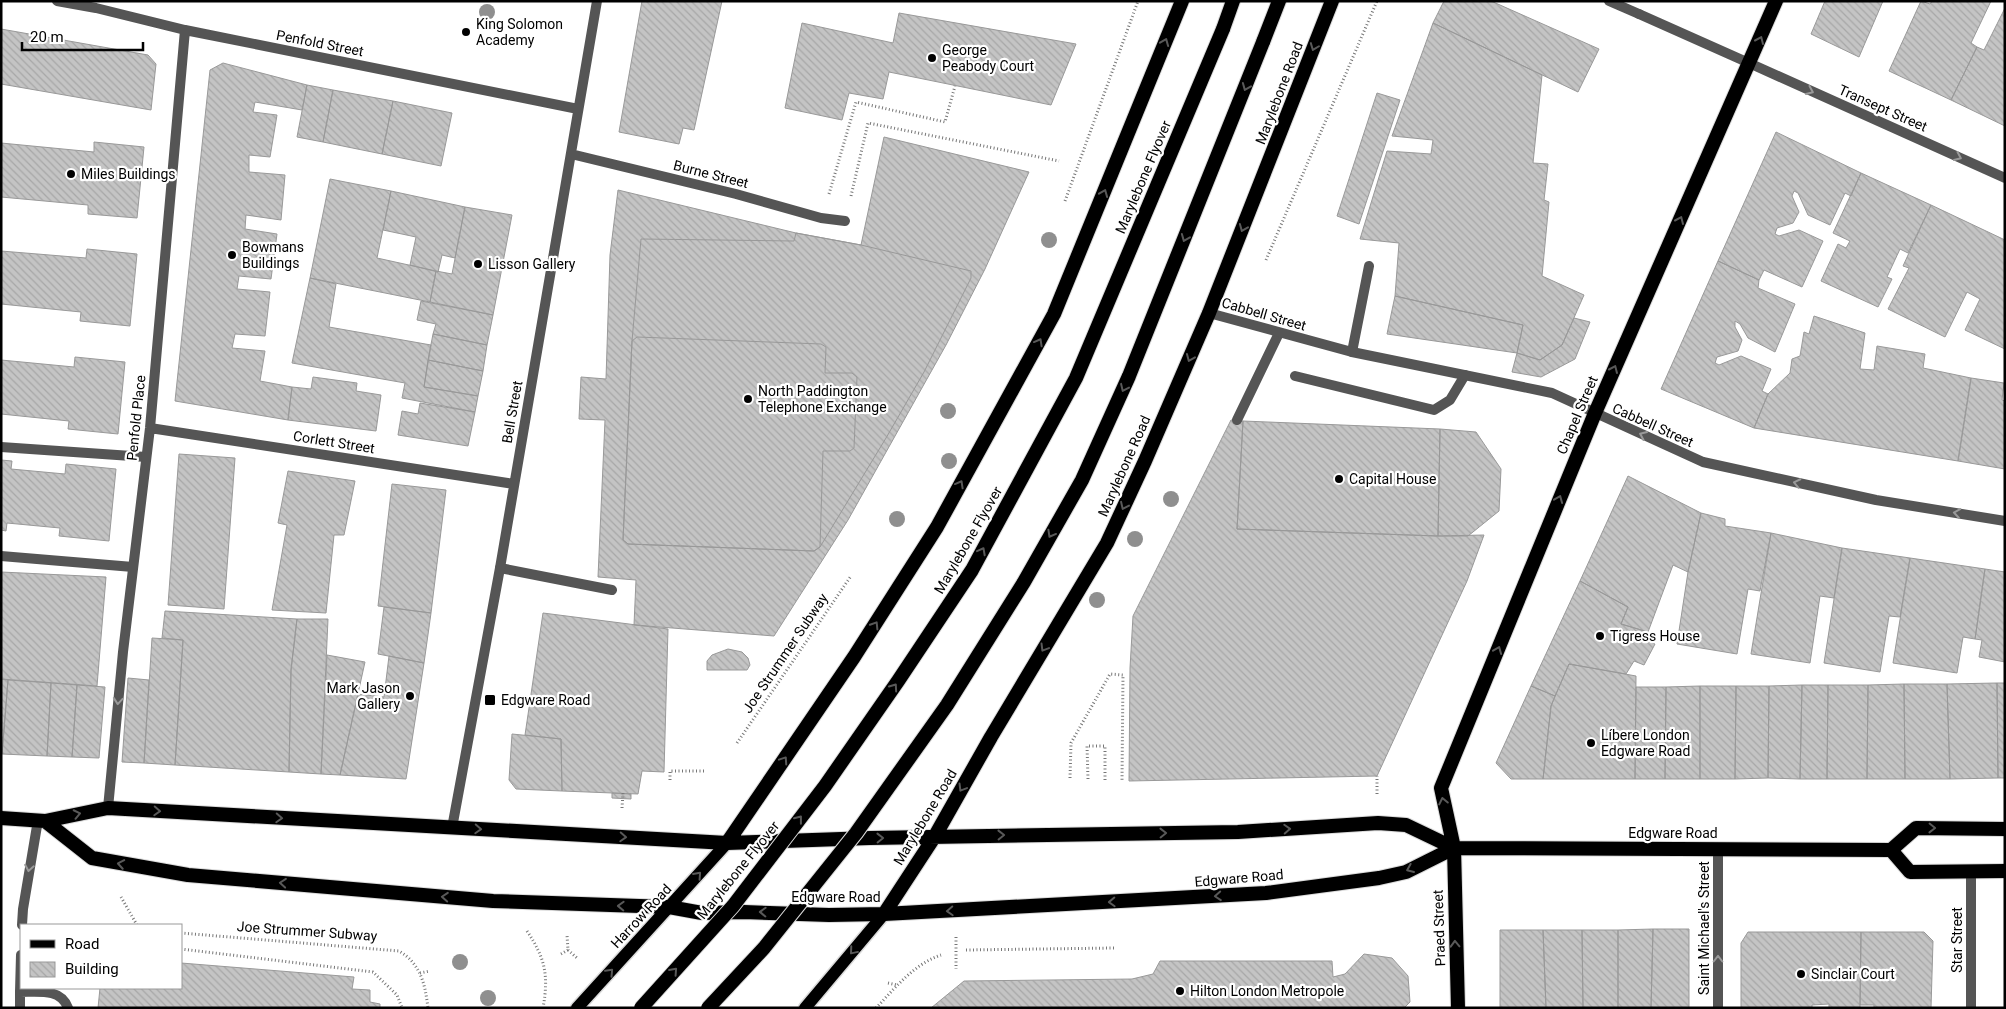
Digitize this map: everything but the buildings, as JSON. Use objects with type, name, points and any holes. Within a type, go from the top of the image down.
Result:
[{"type":"highway","points":[[727,843],[854,657],[937,527],[1054,314],[1182,1]]},
{"type":"highway","name":"Marylebone Flyover","points":[[641,1008],[733,906],[825,786],[904,673],[972,570],[1076,378],[1223,29],[1233,1]]},
{"type":"highway","points":[[708,1008],[764,948],[856,833],[947,705],[1024,582],[1082,480],[1129,376],[1279,1]]},
{"type":"highway","name":"Marylebone Road","points":[[884,914],[934,836],[1107,543],[1209,313],[1332,1]]},
{"type":"highway","name":"Chapel Street","points":[[1454,848],[1441,788],[1595,413],[1776,1]]},
{"type":"highway","name":"Edgware Road","points":[[1,818],[42,821],[108,808],[727,843],[934,836],[1238,832],[1378,824],[1406,825],[1454,848],[1891,850]]},
{"type":"highway","name":"Edgware Road","points":[[42,821],[92,858],[188,875],[493,901],[669,907],[702,913],[884,914],[1266,893],[1379,878],[1406,872],[1454,848]]},
{"type":"highway","points":[[2005,829],[1916,828],[1891,850],[1910,872],[2005,871]]},
{"type":"highway","name":"Praed Street","points":[[1454,848],[1458,1008]]},
{"type":"main road","name":"Harrow Road","points":[[577,1008],[727,843]]},
{"type":"main road","points":[[805,1008],[884,914]]},
{"type":"street","name":"Penfold Street","points":[[57,1],[96,8],[185,30],[578,109]]},
{"type":"street","name":"Bell Street","points":[[452,828],[454,805],[500,568],[597,1]]},
{"type":"street","name":"Transept Street","points":[[1609,1],[2005,178]]},
{"type":"street","name":"Penfold Place","points":[[108,808],[122,652],[150,428],[185,30]]},
{"type":"street","name":"Burne Street","points":[[571,154],[736,194],[821,218],[845,221]]},
{"type":"street","points":[[1352,352],[1369,266]]},
{"type":"street","name":"Cabbell Street","points":[[1209,313],[1352,352],[1552,393],[1703,462],[1876,500],[2005,521]]},
{"type":"street","points":[[1237,420],[1279,333]]},
{"type":"street","points":[[1295,376],[1434,410],[1450,400],[1465,375]]},
{"type":"street","name":"Corlett Street","points":[[150,428],[514,484]]},
{"type":"street","points":[[1,447],[146,457]]},
{"type":"street","points":[[1,556],[133,567]]},
{"type":"street","points":[[500,568],[612,590]]},
{"type":"street","points":[[22,924],[24,901],[42,821]]},
{"type":"street","name":"Saint Michael's Street","points":[[1718,849],[1718,1008]]},
{"type":"street","name":"Star Street","points":[[1971,872],[1971,1008]]},
{"type":"street","points":[[20,989],[20,1008]]},
{"type":"street","points":[[20,992],[55,994],[63,997],[68,1008]]},
{"type":"path","points":[[1065,201],[1138,1]]},
{"type":"path","points":[[1266,260],[1377,1]]},
{"type":"path","points":[[821,218],[856,102],[945,122],[955,86]]},
{"type":"path","points":[[852,193],[868,123],[1060,161]]},
{"type":"path","name":"Joe Strummer Subway","points":[[737,743],[851,576]]},
{"type":"path","points":[[1070,778],[1071,743],[1110,674],[1123,674],[1122,780]]},
{"type":"path","points":[[1088,779],[1087,746],[1104,746],[1105,780]]},
{"type":"path","points":[[670,780],[670,771],[705,771]]},
{"type":"path","points":[[1377,776],[1377,787]]},
{"type":"path","points":[[622,809],[623,793]]},
{"type":"path","points":[[121,898],[136,924]]},
{"type":"path","points":[[526,929],[542,958],[547,986],[543,1008]]},
{"type":"path","name":"Joe Strummer Subway","points":[[182,933],[392,949],[406,955],[420,973],[428,1008]]},
{"type":"path","points":[[567,935],[568,950],[577,958]]},
{"type":"path","points":[[956,935],[956,969]]},
{"type":"path","points":[[966,950],[1115,948]]},
{"type":"path","points":[[182,949],[373,972],[397,995],[402,1008]]},
{"type":"path","points":[[561,954],[568,950]]},
{"type":"path","points":[[876,1008],[897,985],[928,960],[941,955]]},
{"type":"path","points":[[420,973],[430,971]]},
{"type":"path","points":[[888,984],[897,985]]},
{"type":"place","name":"King Solomon Academy","points":[[466,32]]},
{"type":"place","name":"George Peabody Court","points":[[932,58]]},
{"type":"place","name":"Miles Buildings","points":[[71,174]]},
{"type":"place","name":"Bowmans Buildings","points":[[232,255]]},
{"type":"place","name":"Lisson Gallery","points":[[478,264]]},
{"type":"place","name":"North Paddington Telephone Exchange","points":[[748,399]]},
{"type":"place","name":"Capital House","points":[[1339,479]]},
{"type":"place","name":"Tigress House","points":[[1600,636]]},
{"type":"place","name":"Mark Jason Gallery","points":[[410,696]]},
{"type":"place","name":"Edgware Road","points":[[490,700]]},
{"type":"place","name":"Líbere London Edgware Road","points":[[1591,743]]},
{"type":"place","name":"Sinclair Court","points":[[1801,974]]},
{"type":"place","name":"Hilton London Metropole","points":[[1180,991]]}]
